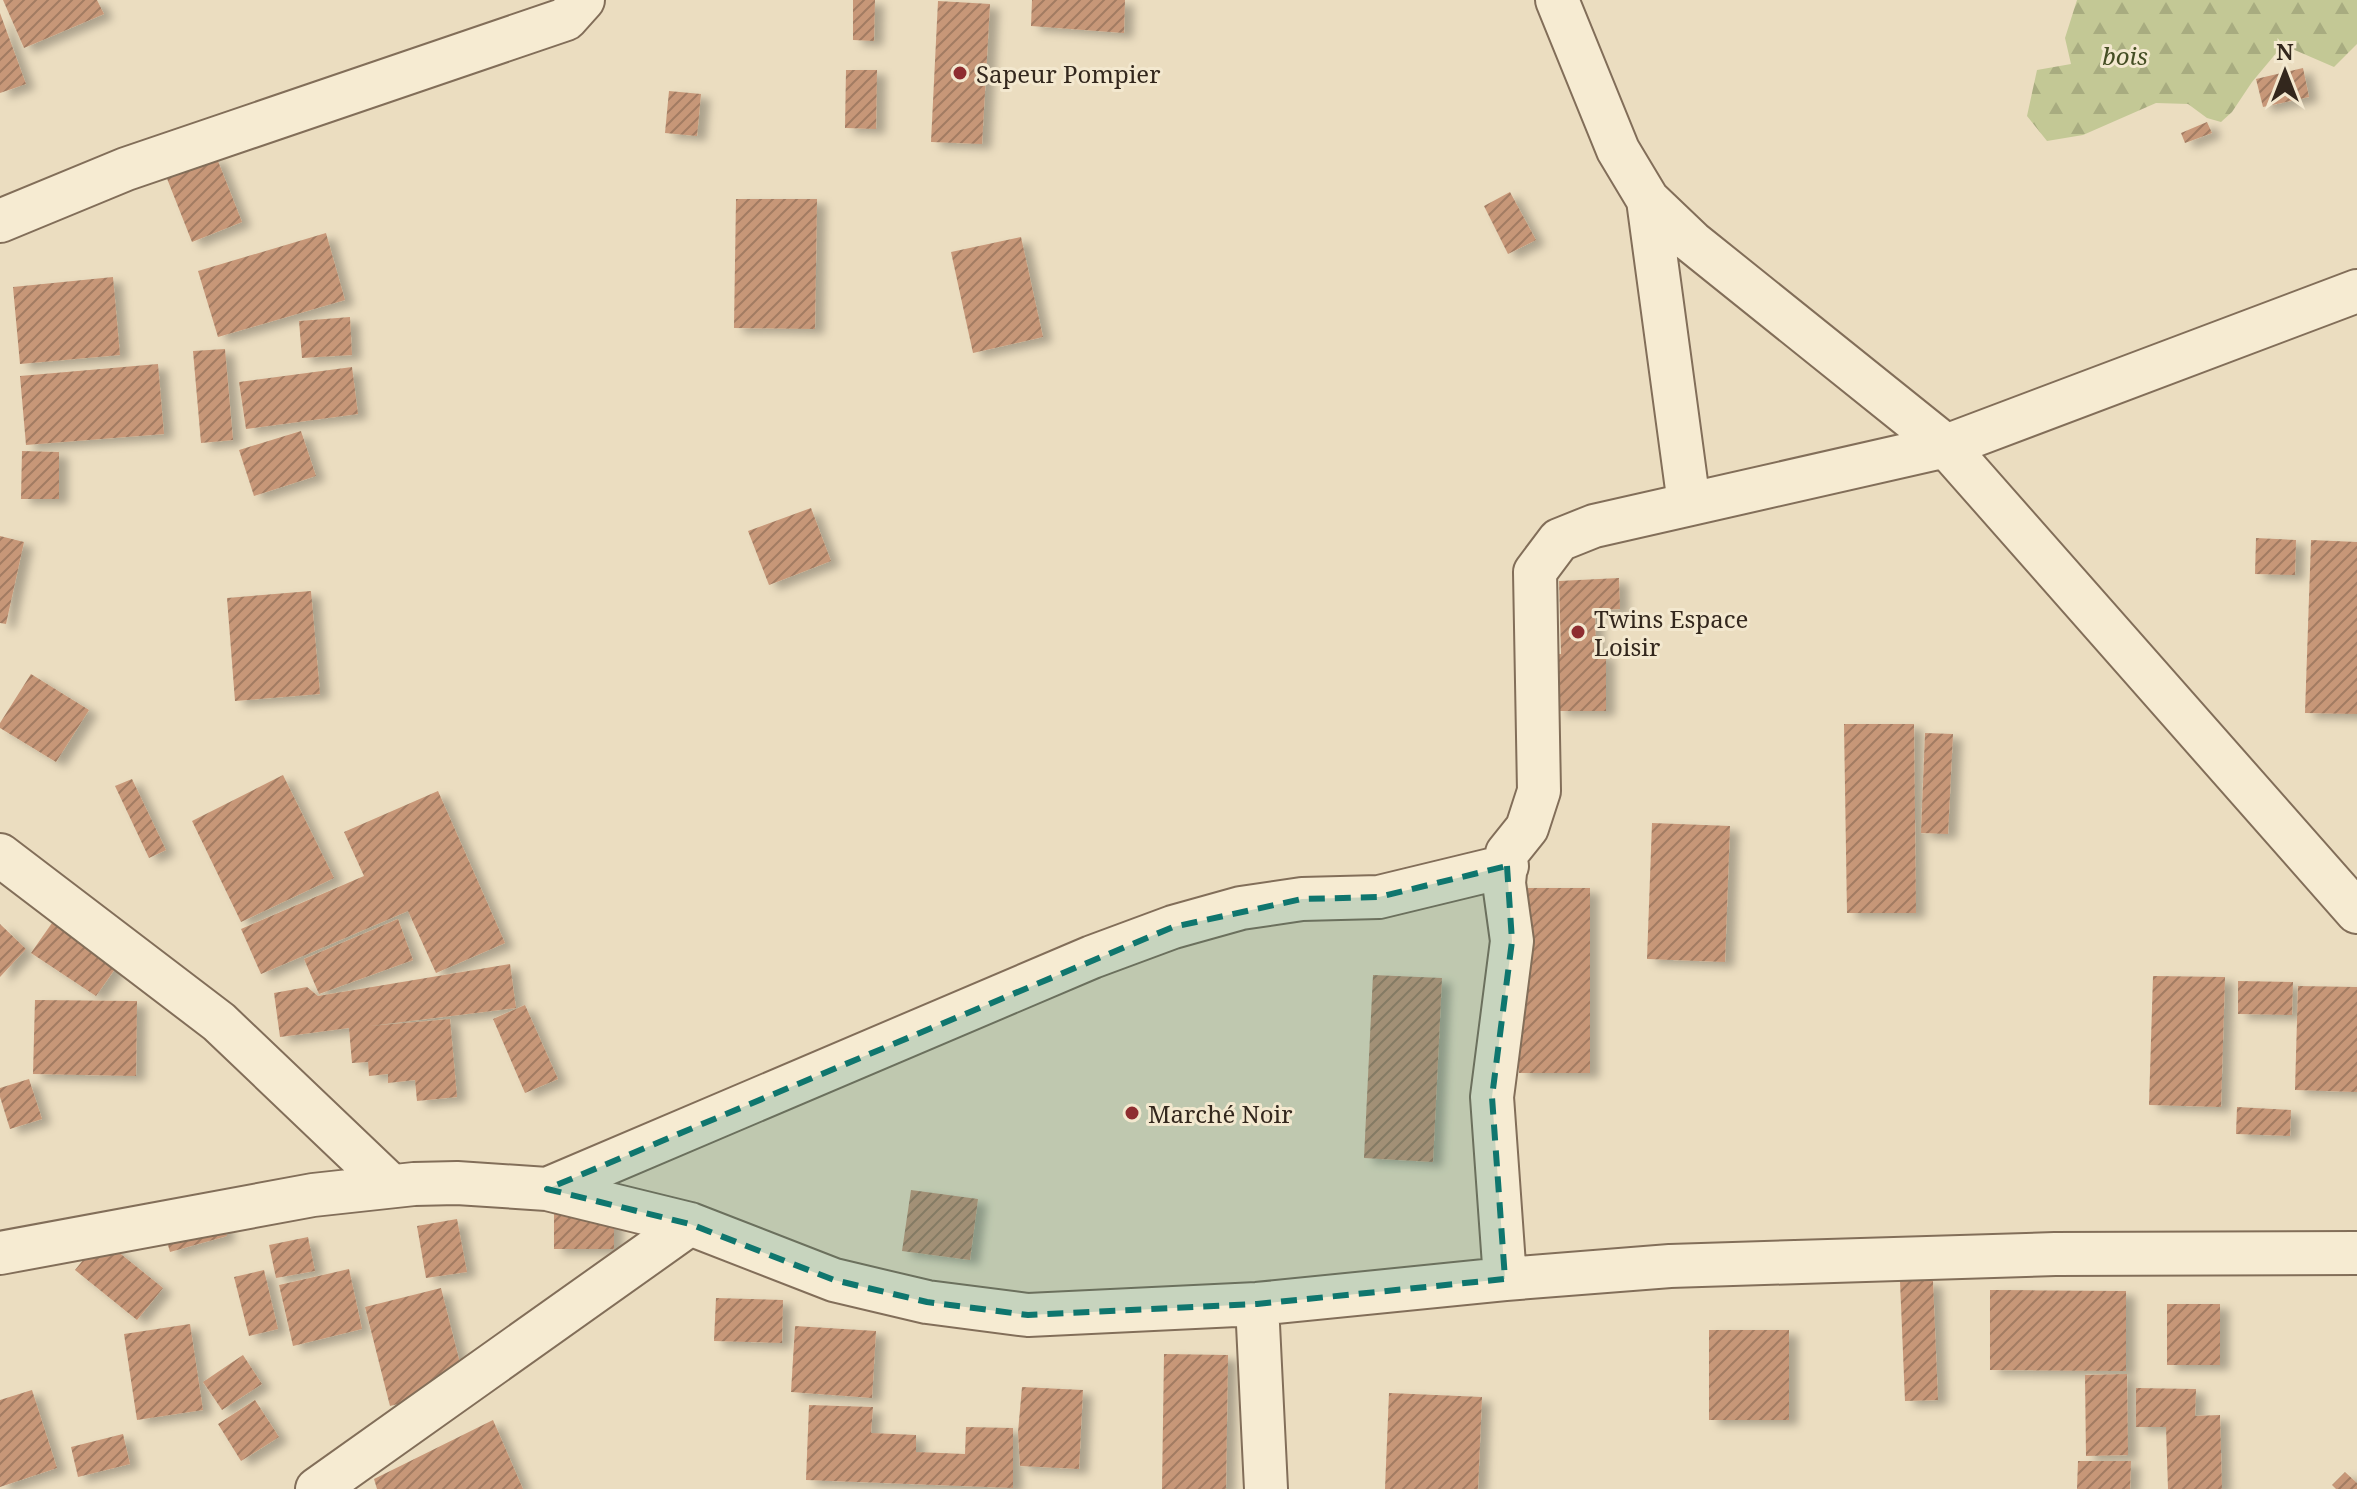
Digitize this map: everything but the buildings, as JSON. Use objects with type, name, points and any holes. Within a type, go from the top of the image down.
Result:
[{"type":"street","points":[[0,221],[126,169],[566,19],[583,0]]},
{"type":"street","points":[[1557,0],[1618,150],[1648,200],[1692,242],[1946,446],[2357,912]]},
{"type":"street","points":[[1648,200],[1689,504]]},
{"type":"street","points":[[1505,1279],[1492,1097],[1512,941],[1504,883],[1507,853],[1527,828],[1539,791],[1535,572],[1559,540],[1594,526],[1946,446],[2357,291]]},
{"type":"street","points":[[0,855],[219,1022],[391,1186]]},
{"type":"street","points":[[547,1189],[1092,957],[1173,927],[1241,908],[1302,899],[1379,897],[1507,866]]},
{"type":"street","points":[[0,1253],[313,1195],[391,1186],[457,1183],[547,1189],[690,1224],[834,1280],[927,1302],[1028,1315],[1257,1304],[1670,1266],[2039,1254],[2357,1253]]},
{"type":"street","points":[[317,1489],[690,1224]]},
{"type":"street","points":[[1257,1304],[1266,1489]]},
{"type":"highlighted area","points":[[1507,866],[1512,941],[1492,1097],[1505,1279],[1257,1304],[1028,1315],[927,1302],[834,1280],[690,1224],[547,1189],[1173,927],[1302,899],[1379,897]]},
{"type":"green space","name":"bois","points":[[2077,0],[2357,0],[2357,44],[2334,67],[2283,45],[2221,122],[2207,118],[2188,104],[2156,103],[2083,135],[2047,141],[2027,116],[2037,70],[2071,64],[2065,38]]},
{"type":"place","name":"Sapeur Pompier","points":[[960,73]]},
{"type":"place","name":"Twins Espace Loisir","points":[[1578,632]]},
{"type":"place","name":"Marché Noir","points":[[1132,1113]]}]
